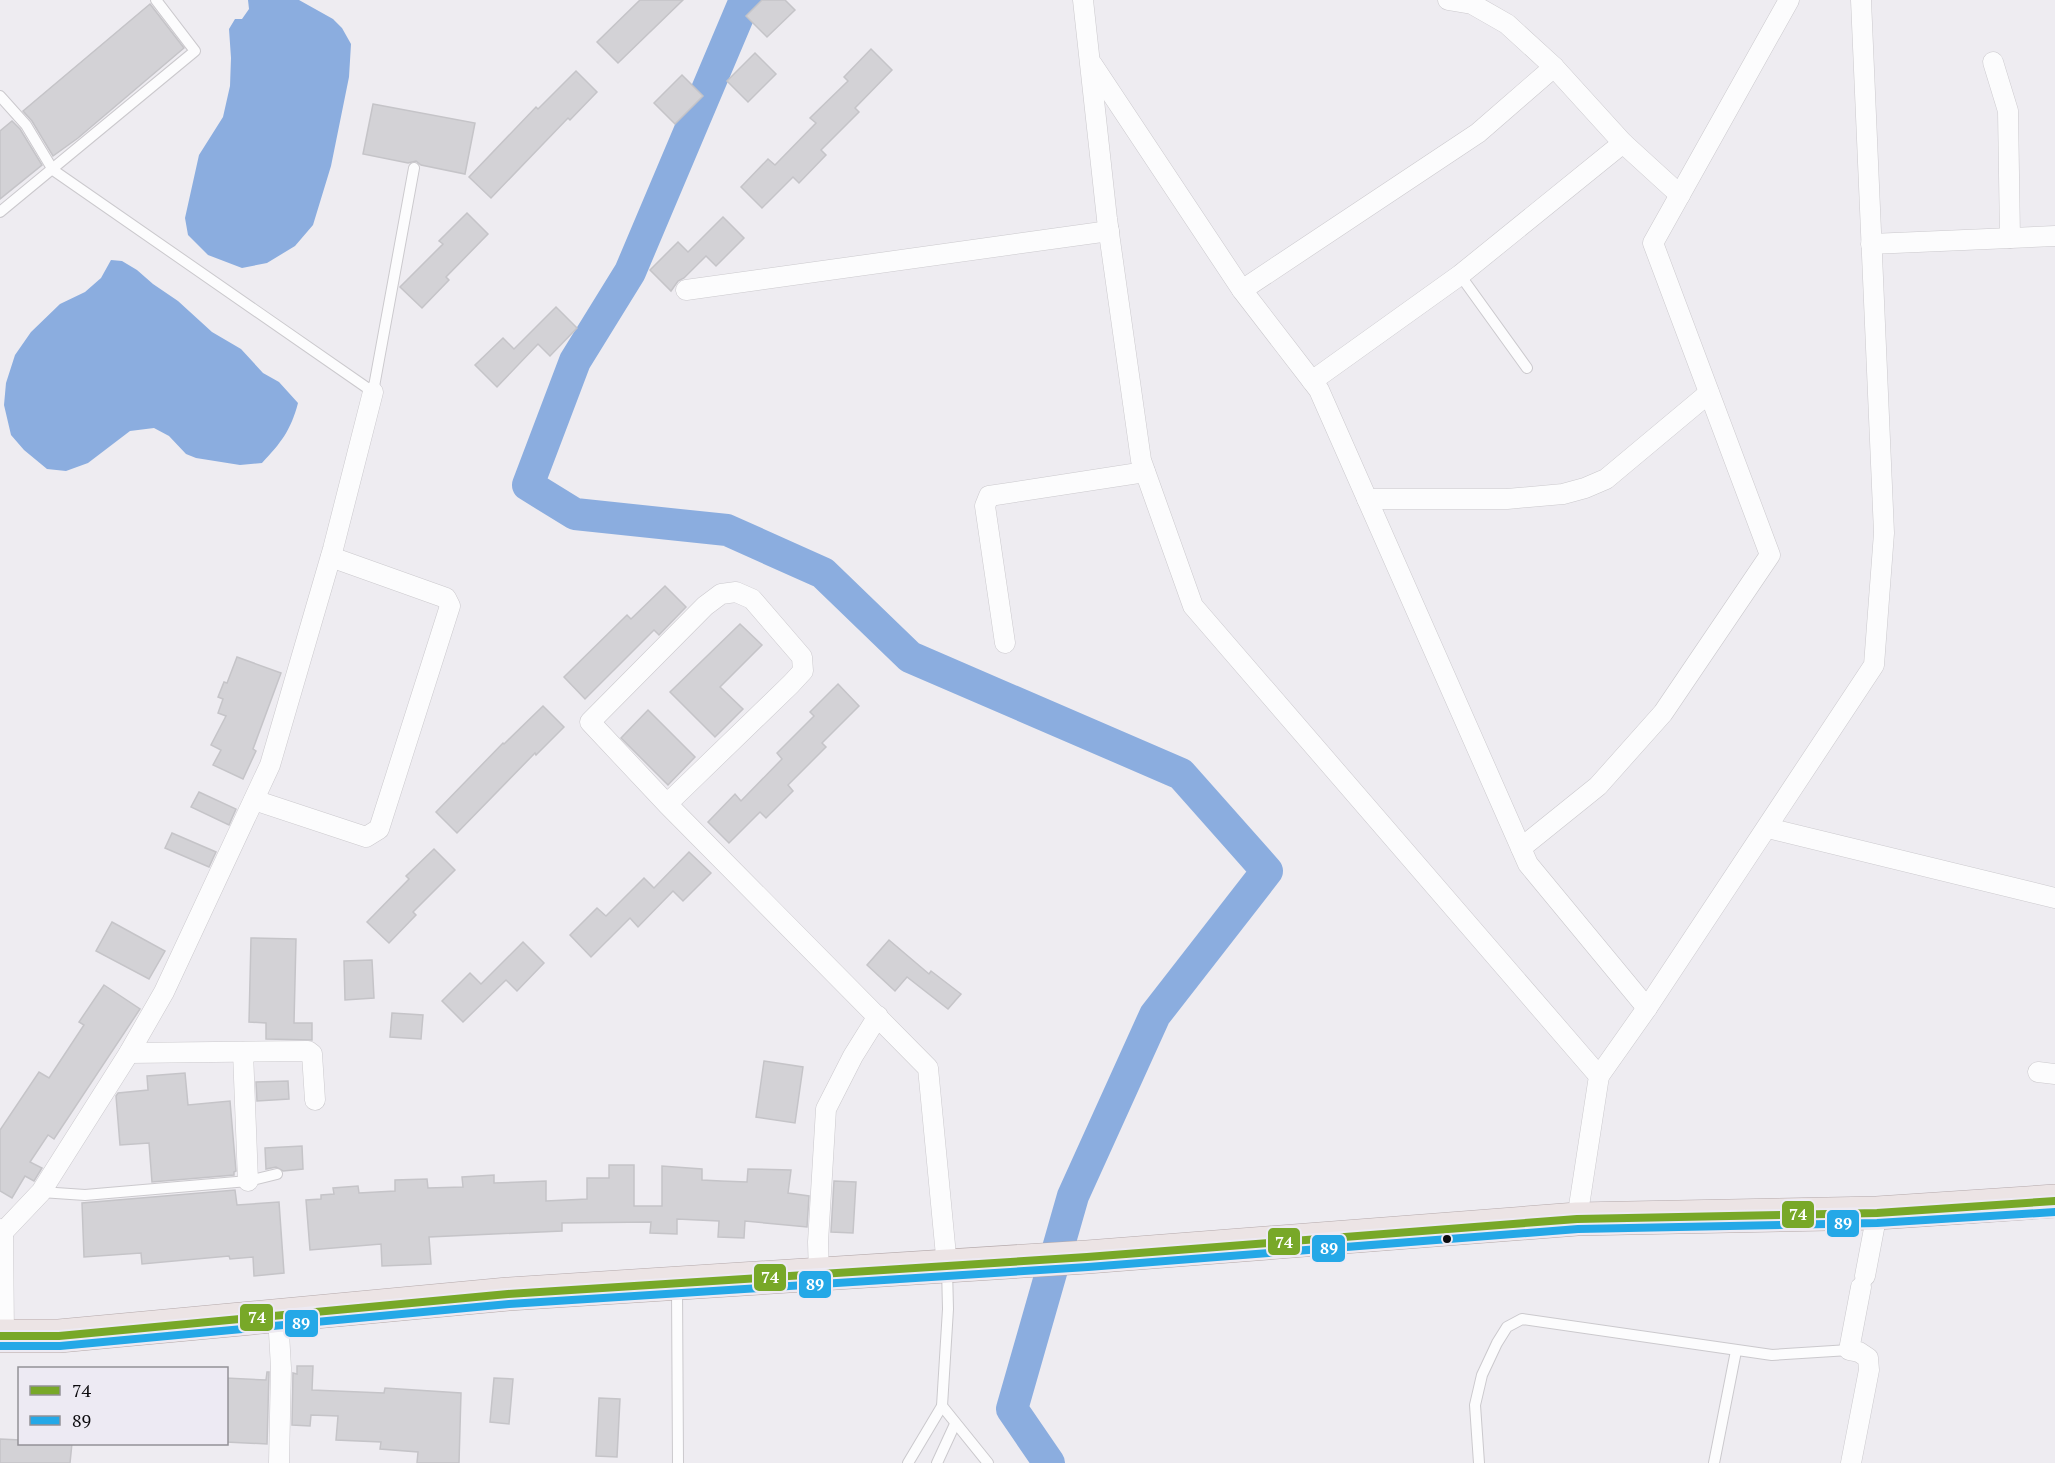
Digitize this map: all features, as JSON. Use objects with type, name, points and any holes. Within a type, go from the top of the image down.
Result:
[{"type":"highway","points":[[2,1336],[59,1336],[508,1294],[1087,1257],[1577,1219],[1877,1213],[2055,1201]]},
{"type":"street","points":[[1083,0],[1109,231],[1141,460],[1193,606],[1599,1076]]},
{"type":"street","points":[[1448,0],[1472,4],[1507,24],[1554,67],[1623,143],[1680,195]]},
{"type":"street","points":[[1521,848],[1598,786],[1663,713],[1770,555],[1653,243],[1789,0]]},
{"type":"street","points":[[1577,1219],[1599,1076],[1768,828],[1874,665],[1884,532],[1861,0]]},
{"type":"street","points":[[1090,62],[1242,290],[1319,390],[1528,864],[1647,1008]]},
{"type":"street","points":[[1993,63],[2008,111],[2010,238]]},
{"type":"street","points":[[1242,290],[1478,133],[1554,67]]},
{"type":"street","points":[[1312,381],[1460,275],[1623,143]]},
{"type":"street","points":[[686,290],[1109,231]]},
{"type":"street","points":[[1871,244],[2055,236]]},
{"type":"street","points":[[2,1336],[1,1231],[41,1192],[129,1053],[164,992],[270,765],[331,557],[373,392]]},
{"type":"street","points":[[1367,499],[1507,499],[1563,494],[1585,488],[1606,479],[1709,393]]},
{"type":"street","points":[[1005,643],[985,506],[988,496],[1145,472]]},
{"type":"street","points":[[254,800],[366,837],[379,829],[450,606],[446,598],[331,557]]},
{"type":"street","points":[[667,804],[803,671],[802,657],[752,599],[736,592],[721,594],[705,606],[591,722],[667,804],[928,1068],[947,1266]]},
{"type":"street","points":[[1768,828],[2055,898]]},
{"type":"street","points":[[819,1275],[818,1242],[826,1109],[853,1056],[878,1016]]},
{"type":"street","points":[[129,1053],[308,1051],[312,1054],[315,1100]]},
{"type":"street","points":[[243,1052],[248,1181]]},
{"type":"street","points":[[1851,1463],[1869,1362],[1864,1355],[1849,1350],[1877,1213]]},
{"type":"street","points":[[278,1315],[281,1368],[279,1463]]},
{"type":"lane","points":[[0,212],[195,51],[156,0]]},
{"type":"lane","points":[[0,96],[26,125],[53,170],[373,392],[414,168]]},
{"type":"lane","points":[[1460,275],[1527,368]]},
{"type":"lane","points":[[41,1192],[85,1195],[248,1181],[277,1174]]},
{"type":"lane","points":[[908,1463],[942,1406],[948,1309],[947,1266]]},
{"type":"lane","points":[[677,1283],[678,1463]]},
{"type":"lane","points":[[1479,1463],[1475,1405],[1482,1375],[1507,1327],[1522,1319],[1772,1355],[1849,1350]]},
{"type":"lane","points":[[1714,1463],[1736,1351]]},
{"type":"lane","points":[[942,1406],[988,1463]]},
{"type":"lane","points":[[937,1463],[955,1424]]},
{"type":"water","points":[[248,0],[299,0],[333,19],[342,28],[351,44],[349,77],[331,166],[313,225],[295,246],[267,263],[242,268],[208,255],[188,235],[185,218],[199,155],[223,117],[230,86],[229,29],[235,19],[242,19],[249,9]]},
{"type":"water","points":[[111,260],[122,261],[137,270],[178,301],[212,332],[241,349],[263,373],[279,382],[298,403],[284,436],[262,463],[240,465],[196,458],[186,454],[169,436],[154,428],[130,431],[88,463],[66,471],[47,469],[24,450],[11,435],[4,405],[6,383],[15,355],[31,332],[60,304],[85,292],[101,278]]},
{"type":"building","points":[[640,0],[683,0],[618,63],[597,42]]},
{"type":"building","points":[[762,0],[785,0],[795,10],[767,37],[746,16]]},
{"type":"building","points":[[150,4],[184,48],[78,138],[53,156],[32,121],[23,111]]},
{"type":"building","points":[[871,49],[892,70],[855,108],[859,112],[821,150],[826,155],[799,183],[793,177],[762,208],[741,187],[768,159],[775,165],[816,123],[810,118],[848,81],[844,77]]},
{"type":"building","points":[[755,53],[776,74],[748,102],[727,81]]},
{"type":"building","points":[[576,71],[597,92],[570,120],[568,118],[491,198],[469,177],[536,107],[538,109]]},
{"type":"building","points":[[682,75],[703,96],[675,124],[654,103]]},
{"type":"building","points":[[373,104],[475,123],[465,174],[421,165],[416,161],[408,163],[363,154]]},
{"type":"building","points":[[12,121],[20,129],[42,165],[0,199],[0,131]]},
{"type":"building","points":[[467,213],[488,234],[446,277],[449,280],[422,308],[400,287],[443,244],[439,241]]},
{"type":"building","points":[[723,217],[744,238],[716,266],[706,256],[678,281],[671,291],[650,270],[678,242],[688,252]]},
{"type":"building","points":[[556,307],[577,328],[550,356],[538,344],[497,387],[475,365],[503,338],[514,349]]},
{"type":"building","points":[[665,586],[686,607],[659,635],[654,630],[585,699],[564,677],[627,615],[631,619]]},
{"type":"building","points":[[740,624],[762,645],[720,687],[743,709],[715,737],[670,692]]},
{"type":"building","points":[[237,657],[281,673],[253,749],[256,751],[243,779],[213,765],[221,750],[211,745],[226,716],[218,713],[223,699],[218,697],[224,682],[227,683]]},
{"type":"building","points":[[838,684],[859,706],[822,743],[826,747],[788,785],[793,791],[766,818],[760,812],[729,843],[708,822],[735,794],[741,801],[782,759],[777,753],[814,716],[810,712]]},
{"type":"building","points":[[543,706],[564,727],[536,755],[535,753],[457,833],[436,812],[503,743]]},
{"type":"building","points":[[648,710],[695,757],[668,785],[621,738]]},
{"type":"building","points":[[199,792],[236,809],[229,825],[191,807]]},
{"type":"building","points":[[172,833],[216,852],[209,867],[165,848]]},
{"type":"building","points":[[434,849],[455,870],[413,912],[416,915],[389,943],[367,922],[409,879],[406,876]]},
{"type":"building","points":[[689,852],[711,873],[683,901],[673,891],[638,927],[630,918],[591,957],[570,935],[597,908],[606,916],[644,878],[654,888]]},
{"type":"building","points":[[112,922],[165,951],[149,979],[96,951]]},
{"type":"building","points":[[251,938],[296,939],[294,1023],[312,1023],[312,1040],[266,1039],[266,1023],[249,1022]]},
{"type":"building","points":[[889,940],[929,974],[931,971],[961,994],[948,1009],[907,977],[895,991],[867,965]]},
{"type":"building","points":[[523,942],[544,963],[517,991],[506,980],[463,1022],[442,1001],[470,973],[481,984]]},
{"type":"building","points":[[372,960],[374,998],[345,1000],[344,961]]},
{"type":"building","points":[[104,985],[140,1009],[54,1139],[48,1135],[30,1162],[42,1168],[34,1181],[25,1176],[12,1198],[0,1191],[0,1130],[39,1072],[49,1078],[84,1025],[79,1022]]},
{"type":"building","points":[[392,1013],[423,1015],[421,1039],[390,1037]]},
{"type":"building","points":[[764,1061],[803,1067],[795,1123],[756,1117]]},
{"type":"building","points":[[185,1073],[188,1105],[230,1101],[236,1171],[234,1175],[152,1182],[149,1143],[120,1145],[116,1096],[118,1093],[148,1090],[147,1076]]},
{"type":"building","points":[[288,1081],[289,1099],[257,1101],[256,1082]]},
{"type":"building","points":[[302,1146],[303,1169],[283,1171],[276,1167],[266,1169],[265,1148]]},
{"type":"building","points":[[609,1165],[634,1165],[634,1206],[662,1206],[662,1166],[702,1169],[702,1180],[747,1182],[748,1169],[791,1170],[788,1193],[809,1196],[807,1227],[745,1221],[744,1238],[718,1237],[719,1221],[677,1219],[677,1234],[650,1233],[651,1222],[562,1223],[562,1231],[429,1237],[431,1264],[382,1266],[381,1244],[310,1250],[306,1200],[321,1199],[321,1195],[334,1194],[333,1188],[358,1186],[359,1193],[395,1191],[395,1180],[427,1179],[428,1188],[463,1187],[462,1177],[494,1175],[494,1183],[546,1181],[546,1201],[587,1199],[587,1178],[609,1178]]},
{"type":"building","points":[[834,1181],[856,1182],[853,1233],[831,1232]]},
{"type":"building","points":[[235,1190],[237,1205],[279,1202],[284,1273],[254,1276],[253,1257],[230,1259],[229,1256],[142,1264],[141,1253],[84,1257],[82,1203]]},
{"type":"building","points":[[297,1366],[313,1366],[312,1390],[384,1393],[385,1388],[461,1393],[459,1463],[417,1463],[418,1452],[380,1449],[381,1442],[336,1440],[338,1416],[311,1415],[310,1426],[292,1425],[293,1373],[297,1374]]},
{"type":"building","points":[[267,1372],[269,1372],[267,1444],[228,1442],[228,1378],[266,1380]]},
{"type":"building","points":[[494,1378],[513,1379],[509,1424],[490,1422]]},
{"type":"building","points":[[599,1398],[620,1399],[617,1457],[596,1456]]},
{"type":"building","points":[[0,1439],[18,1440],[18,1445],[72,1445],[70,1463],[0,1463]]},
{"type":"waterway","points":[[745,0],[630,272],[575,361],[528,485],[575,514],[727,530],[823,573],[910,657],[1181,774],[1267,871],[1155,1015],[1073,1196],[1012,1409],[1049,1463]]},
{"type":"transit line","name":"74","points":[[0,1336],[59,1336],[508,1294],[1087,1257],[1577,1219],[1877,1213],[2055,1201]]},
{"type":"transit line","name":"89","points":[[0,1346],[60,1346],[509,1304],[1088,1267],[1578,1229],[1877,1223],[2055,1212]]}]
